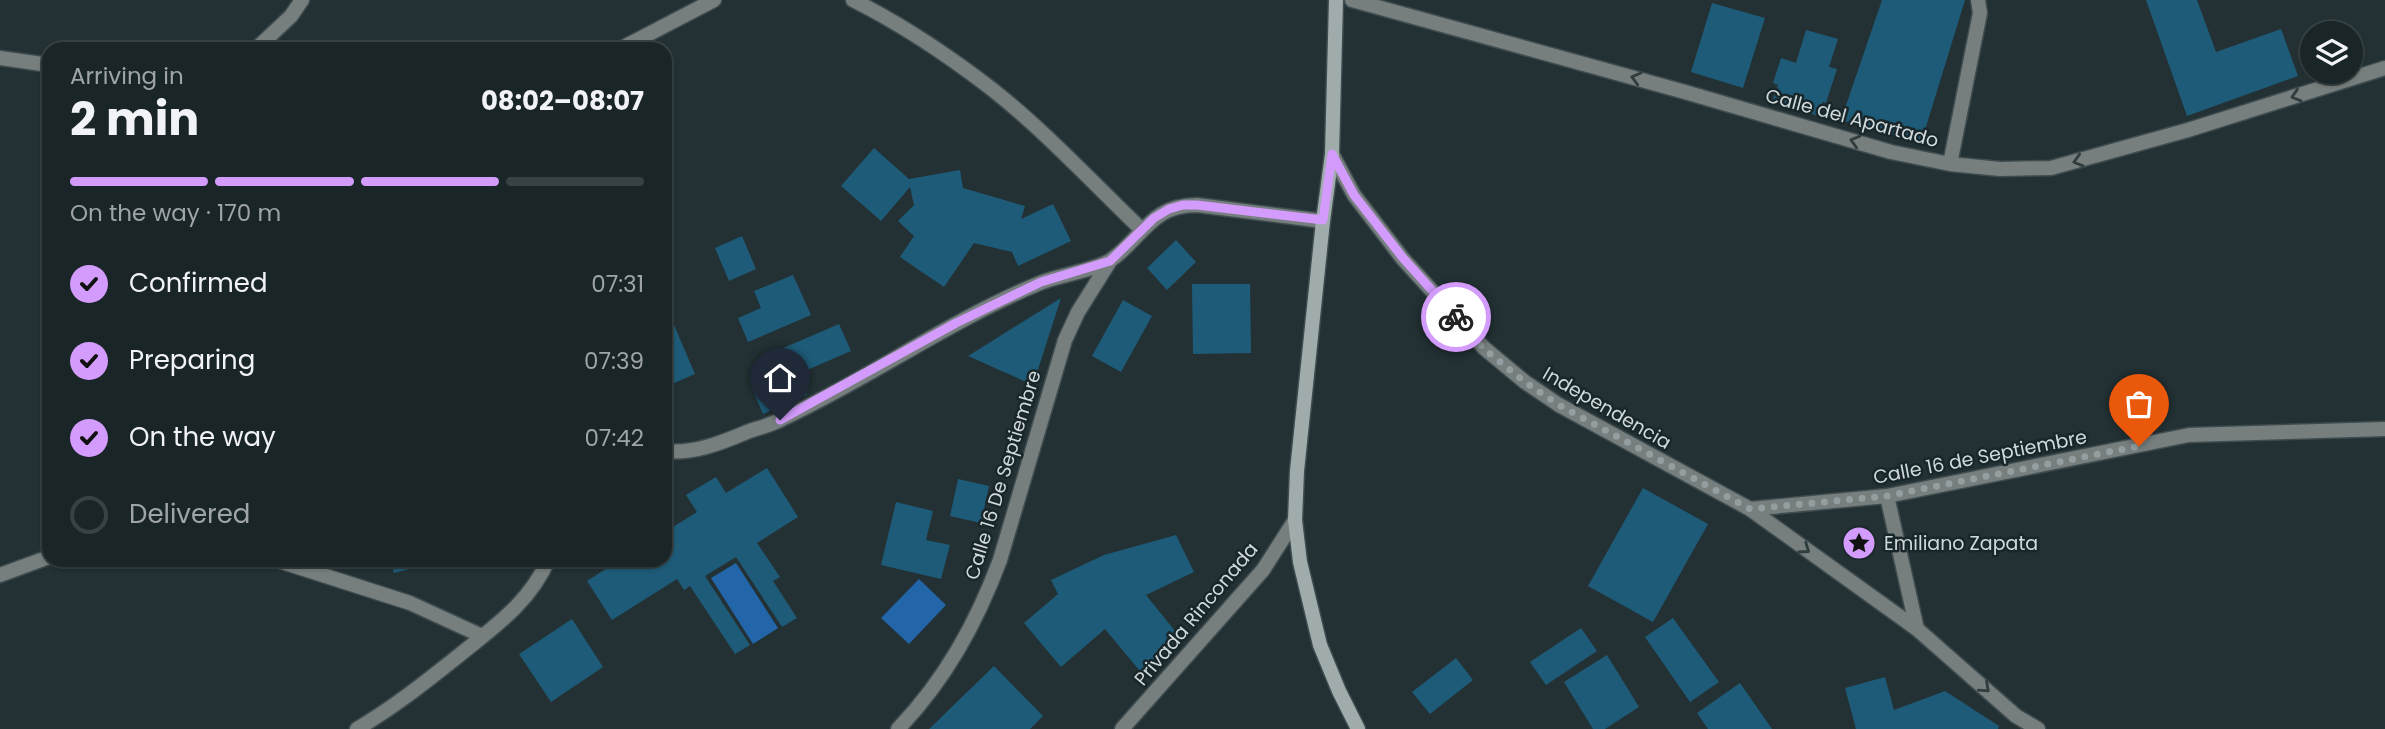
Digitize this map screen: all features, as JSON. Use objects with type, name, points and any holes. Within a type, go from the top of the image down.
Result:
[{"type":"main road","points":[[1336,0],[1332,154],[1297,471],[1295,520],[1300,562],[1320,645],[1358,729]]},
{"type":"street","points":[[263,42],[302,0]]},
{"type":"street","points":[[633,42],[714,0]]},
{"type":"street","points":[[853,0],[910,32],[994,91],[1037,128],[1142,230]]},
{"type":"street","name":"Calle del Apartado","points":[[1352,0],[1892,152],[1950,164],[2000,169],[2051,168],[2188,130],[2385,68]]},
{"type":"street","points":[[1950,164],[1980,13],[1978,0]]},
{"type":"street","points":[[0,58],[42,64]]},
{"type":"street","name":"Independencia","points":[[1332,154],[1354,195],[1378,227],[1483,348],[1559,405],[1750,509],[1917,629],[2016,716],[2038,729]]},
{"type":"street","points":[[672,451],[698,449],[724,442],[780,420],[968,317],[1041,282],[1110,261],[1154,218],[1169,209],[1183,205],[1323,220]]},
{"type":"street","name":"Calle 16 De Septiembre","points":[[898,729],[938,682],[958,652],[988,592],[1000,560],[1065,340],[1078,312],[1110,261]]},
{"type":"street","name":"Calle 16 de Septiembre","points":[[1750,509],[1887,496],[2189,435],[2385,429]]},
{"type":"street","points":[[1887,496],[1917,629]]},
{"type":"street","name":"Privada Rinconada","points":[[1122,729],[1263,570],[1295,520]]},
{"type":"street","points":[[0,575],[42,560]]},
{"type":"street","points":[[298,567],[410,603],[482,636]]},
{"type":"street","points":[[356,729],[394,707],[513,610],[530,591],[544,567]]},
{"type":"water","points":[[736,563],[778,628],[753,644],[711,578]]},
{"type":"water","points":[[919,579],[946,605],[909,644],[881,618]]},
{"type":"building","points":[[1882,0],[1965,0],[1921,143],[1841,120]]},
{"type":"building","points":[[2146,0],[2197,0],[2216,52],[2281,29],[2298,76],[2187,116]]},
{"type":"building","points":[[1712,3],[1765,18],[1743,88],[1691,72]]},
{"type":"building","points":[[1806,30],[1838,39],[1829,67],[1837,69],[1819,116],[1772,102],[1778,85],[1773,83],[1781,58],[1796,63]]},
{"type":"building","points":[[874,148],[909,179],[960,170],[963,188],[1025,206],[1021,219],[1053,204],[1071,241],[1018,266],[1012,252],[974,243],[944,287],[900,257],[914,236],[898,221],[914,205],[910,187],[881,221],[841,186]]},
{"type":"building","points":[[742,236],[756,269],[729,281],[715,248]]},
{"type":"building","points":[[1176,240],[1196,262],[1167,290],[1147,268]]},
{"type":"building","points":[[793,275],[811,315],[748,342],[738,318],[761,308],[754,291]]},
{"type":"building","points":[[1192,284],[1250,284],[1251,353],[1193,354]]},
{"type":"building","points":[[1061,298],[1033,385],[968,356]]},
{"type":"building","points":[[1123,300],[1152,316],[1121,372],[1092,356]]},
{"type":"building","points":[[672,320],[695,374],[672,384]]},
{"type":"building","points":[[839,324],[851,351],[798,374],[807,395],[763,414],[754,393],[786,380],[774,352]]},
{"type":"building","points":[[767,468],[798,517],[757,543],[780,577],[773,581],[797,618],[782,627],[736,557],[705,576],[750,645],[735,654],[690,586],[684,590],[677,579],[612,620],[587,581],[609,567],[672,567],[672,528],[697,512],[686,495],[716,477],[726,493]]},
{"type":"building","points":[[958,479],[989,486],[981,523],[950,516]]},
{"type":"building","points":[[1643,488],[1708,524],[1653,622],[1588,586]]},
{"type":"building","points":[[896,502],[933,511],[926,540],[950,545],[941,579],[881,565]]},
{"type":"building","points":[[1176,535],[1194,572],[1146,595],[1179,636],[1144,676],[1105,629],[1061,667],[1024,623],[1058,594],[1051,580],[1104,555]]},
{"type":"building","points":[[392,567],[417,567],[394,573]]},
{"type":"building","points":[[1673,618],[1719,682],[1690,702],[1645,637]]},
{"type":"building","points":[[572,619],[603,667],[551,702],[519,654]]},
{"type":"building","points":[[1581,628],[1597,651],[1546,685],[1530,662]]},
{"type":"building","points":[[1607,655],[1639,707],[1605,729],[1593,729],[1564,682]]},
{"type":"building","points":[[1456,658],[1473,680],[1430,714],[1412,692]]},
{"type":"building","points":[[994,666],[1043,716],[1030,729],[929,729]]},
{"type":"building","points":[[1885,677],[1894,710],[1945,691],[1999,726],[1998,729],[1856,729],[1845,688]]},
{"type":"building","points":[[1740,683],[1772,729],[1708,729],[1697,713]]},
{"type":"way so far","points":[[1456,317],[1483,348],[1559,405],[1750,509],[1887,496],[2139,446]]},
{"type":"place","name":"Emiliano Zapata","points":[[1859,543]]},
{"type":"route","points":[[780,420],[956,323],[1041,282],[1110,261],[1154,218],[1169,209],[1197,205],[1323,220],[1332,154],[1354,195],[1403,258],[1456,317]]}]
